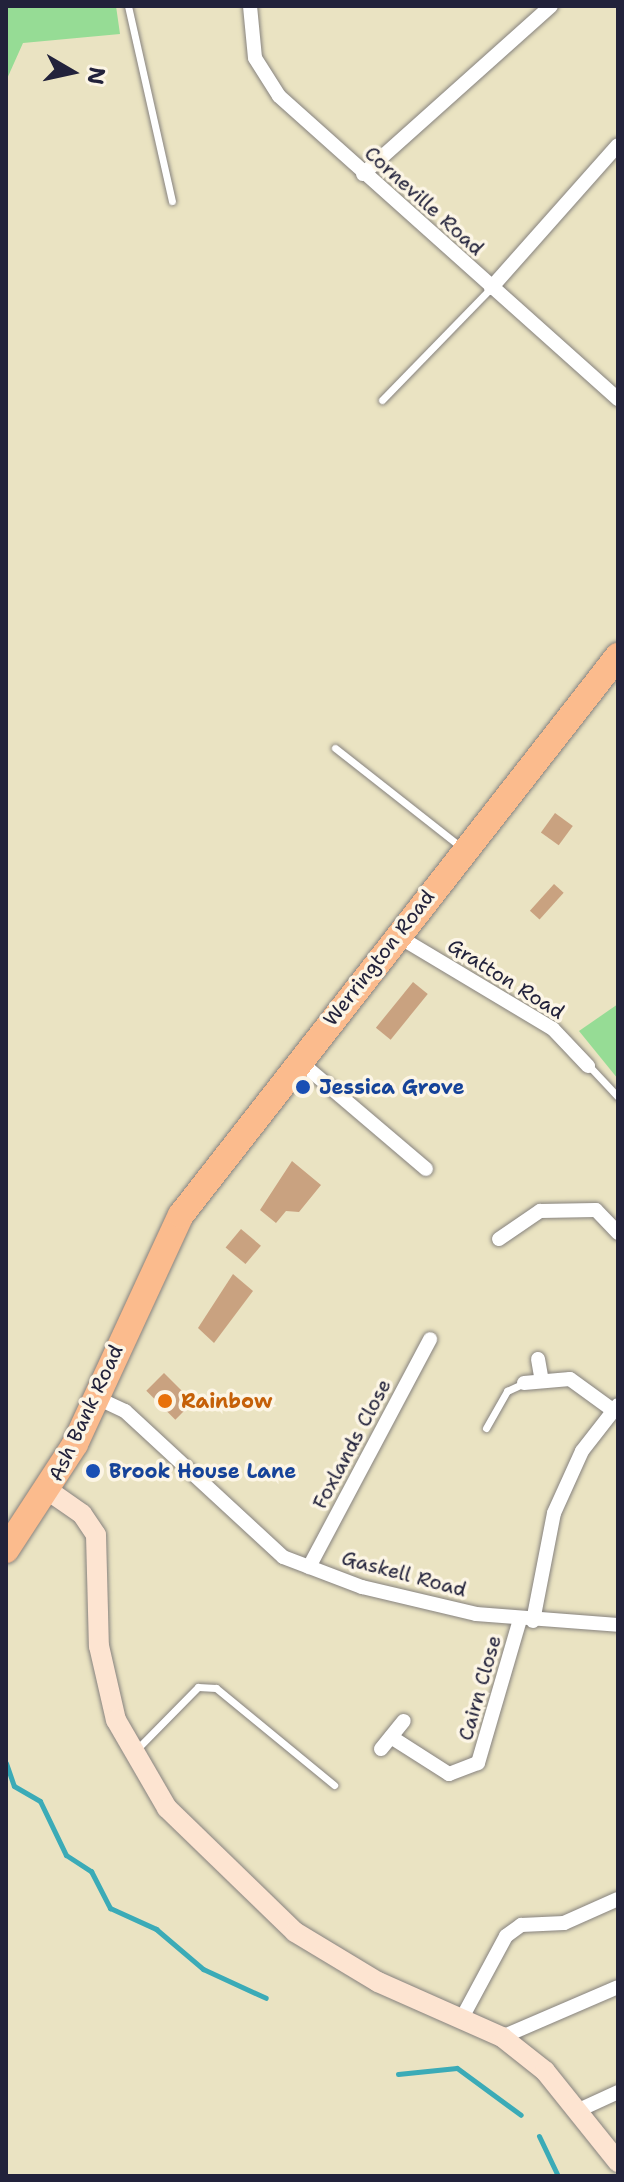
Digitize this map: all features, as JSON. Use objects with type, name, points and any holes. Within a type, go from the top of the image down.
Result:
[{"type":"highway","name":"Werrington Road","points":[[151,1267],[227,1149],[618,656]]},
{"type":"highway","name":"Ash Bank Road","points":[[6,1550],[49,1491],[97,1398],[151,1267]]},
{"type":"street","name":"Corneville Road","points":[[250,6],[255,58],[271,87],[363,174],[618,399]]},
{"type":"street","points":[[363,174],[551,6]]},
{"type":"street","points":[[491,288],[618,145]]},
{"type":"street","name":"Gratton Road","points":[[396,935],[553,1029],[588,1066]]},
{"type":"street","points":[[298,1060],[426,1169]]},
{"type":"street","points":[[499,1239],[540,1211],[596,1210],[618,1233]]},
{"type":"street","name":"Foxlands Close","points":[[309,1567],[430,1339]]},
{"type":"street","points":[[538,1359],[542,1381]]},
{"type":"street","points":[[524,1383],[570,1379],[616,1408],[582,1451],[554,1513],[526,1620]]},
{"type":"street","name":"Gaskell Road","points":[[97,1398],[125,1411],[249,1530],[309,1567],[389,1593],[526,1620],[618,1625]]},
{"type":"street","points":[[49,1491],[82,1514],[96,1535],[99,1646],[131,1754],[203,1849],[295,1932],[378,1982],[463,2016],[502,2037],[579,2110],[618,2162]]},
{"type":"street","name":"Cairn Close","points":[[391,1737],[449,1774],[478,1763],[526,1620]]},
{"type":"street","points":[[381,1749],[404,1721]]},
{"type":"street","points":[[463,2016],[506,1936],[521,1925],[564,1923],[618,1899]]},
{"type":"street","points":[[502,2037],[618,1987]]},
{"type":"street","points":[[579,2110],[618,2092]]},
{"type":"lane","points":[[128,6],[172,201]]},
{"type":"lane","points":[[382,400],[491,288]]},
{"type":"lane","points":[[335,748],[464,849]]},
{"type":"lane","points":[[588,1066],[618,1097]]},
{"type":"lane","points":[[486,1428],[507,1391],[524,1383]]},
{"type":"lane","points":[[131,1754],[198,1687],[216,1688],[334,1785]]},
{"type":"path","points":[[6,560],[12,556]]},
{"type":"green space","points":[[6,6],[116,6],[120,34],[23,43],[6,81]]},
{"type":"green space","points":[[618,1004],[618,1079],[579,1031]]},
{"type":"building","points":[[555,813],[573,826],[559,845],[541,832]]},
{"type":"building","points":[[554,884],[564,893],[540,919],[530,911]]},
{"type":"building","points":[[413,982],[428,994],[391,1040],[376,1028]]},
{"type":"building","points":[[292,1161],[321,1185],[299,1212],[286,1211],[276,1223],[260,1210]]},
{"type":"building","points":[[241,1229],[261,1246],[245,1264],[226,1247]]},
{"type":"building","points":[[233,1274],[253,1291],[214,1343],[198,1328]]},
{"type":"building","points":[[164,1373],[193,1402],[175,1420],[146,1391]]},
{"type":"waterway","points":[[6,1763],[14,1786],[40,1801],[66,1855],[91,1871],[110,1908],[156,1929],[203,1969],[266,1998]]},
{"type":"waterway","points":[[398,2074],[457,2068],[521,2115]]},
{"type":"waterway","points":[[539,2136],[558,2176]]},
{"type":"place","name":"Jessica Grove","points":[[303,1087]]},
{"type":"place","name":"Rainbow","points":[[165,1401]]},
{"type":"place","name":"Brook House Lane","points":[[93,1471]]}]
